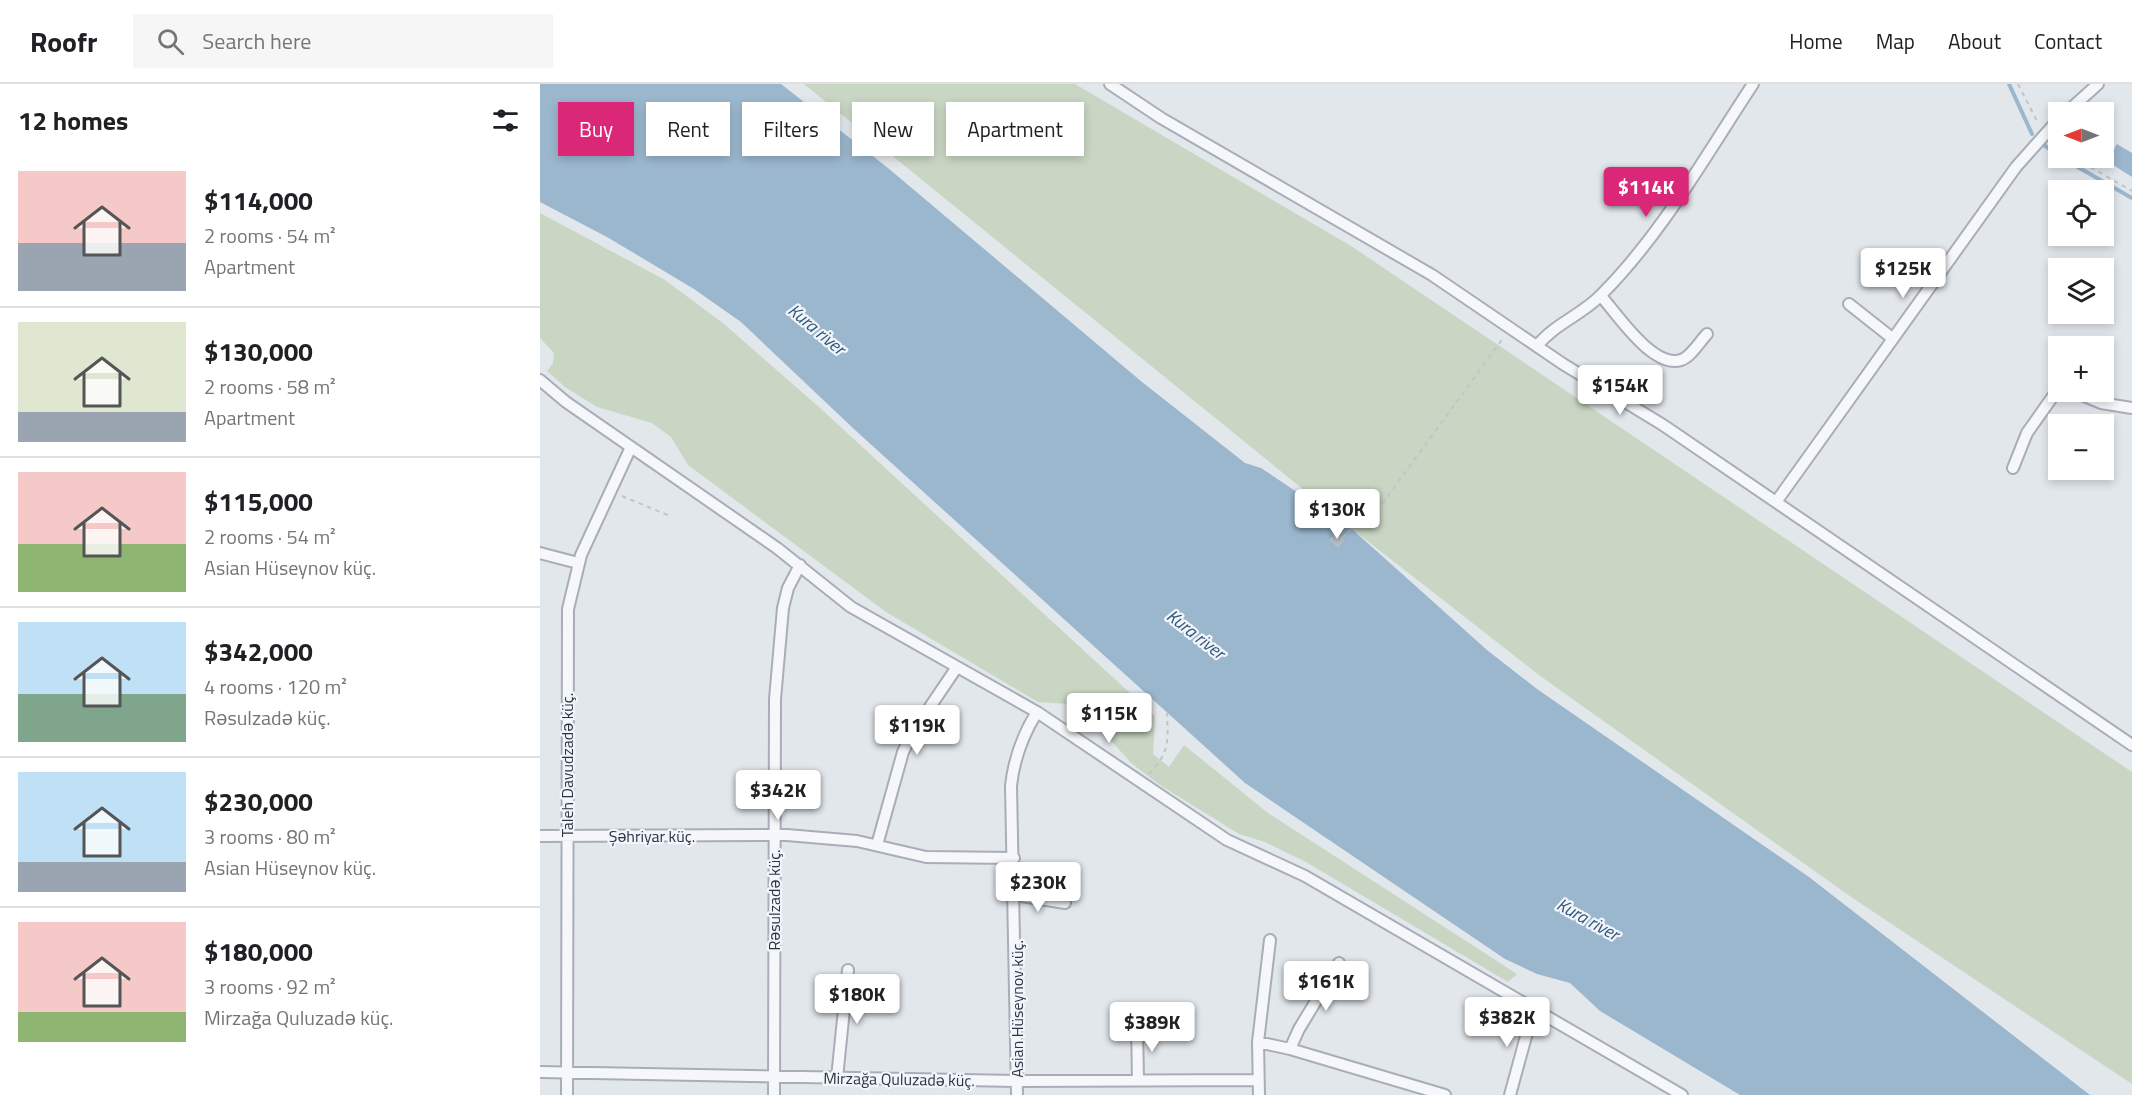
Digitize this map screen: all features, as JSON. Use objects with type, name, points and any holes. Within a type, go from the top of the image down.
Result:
[{"type":"street","points":[[1110,84],[1161,118],[1432,275],[1537,346],[1663,425],[2132,745]]},
{"type":"street","points":[[1124,93],[1131,84]]},
{"type":"street","points":[[1537,346],[1551,332],[1601,296],[1664,219],[1753,84]]},
{"type":"street","points":[[2078,102],[2098,84]]},
{"type":"street","points":[[1776,502],[2016,167],[2048,129]]},
{"type":"street","points":[[1601,296],[1654,354],[1678,361],[1684,359],[1707,334]]},
{"type":"street","points":[[1849,304],[1892,338]]},
{"type":"street","points":[[540,380],[566,402],[800,565],[828,591],[851,607],[1038,712],[1227,840],[1305,876],[1682,1095]]},
{"type":"street","points":[[2013,468],[2027,433],[2049,402]]},
{"type":"street","points":[[2099,402],[2132,408]]},
{"type":"street","name":"Taleh Davudzadə küç.","points":[[567,1095],[568,609],[578,562],[631,447]]},
{"type":"street","points":[[540,553],[578,562]]},
{"type":"street","name":"Rəsulzadə küç.","points":[[774,1095],[775,699],[788,588],[800,565]]},
{"type":"street","points":[[877,846],[903,752],[913,732],[957,667]]},
{"type":"street","name":"Asian Hüseynov küç.","points":[[1017,1095],[1013,770],[1024,733],[1038,712]]},
{"type":"street","name":"Şəhriyar küç.","points":[[540,836],[774,835],[826,837],[926,857],[1014,858]]},
{"type":"street","points":[[1015,895],[1065,903]]},
{"type":"street","points":[[1259,1095],[1258,1042],[1270,940]]},
{"type":"street","points":[[1290,1048],[1339,963]]},
{"type":"street","points":[[837,1077],[848,970]]},
{"type":"street","points":[[1510,1095],[1534,1007]]},
{"type":"street","points":[[1137,1027],[1138,1080]]},
{"type":"street","points":[[1258,1042],[1290,1048],[1445,1095]]},
{"type":"street","name":"Mirzağa Quluzadə küç.","points":[[540,1072],[1017,1081],[1258,1080]]},
{"type":"path","points":[[2018,84],[2045,132]]},
{"type":"path","points":[[2092,168],[2132,191]]},
{"type":"path","points":[[1342,538],[1360,520],[1376,512],[1510,328]]},
{"type":"path","points":[[611,491],[670,516]]},
{"type":"path","points":[[1141,783],[1164,758],[1168,747],[1167,713]]},
{"type":"green space","points":[[804,84],[1075,84],[1351,246],[2132,772],[2132,1084],[1854,899],[1543,678],[1352,529],[893,156],[934,156],[934,102],[852,102],[852,123],[840,113],[840,102],[826,102]]},
{"type":"green space","points":[[540,213],[665,280],[724,324],[820,408],[1155,716],[1153,754],[1169,767],[1184,745],[1268,813],[1517,974],[1508,982],[1306,862],[1265,842],[1239,834],[1160,785],[1131,763],[1101,729],[1068,704],[1038,702],[886,612],[688,465],[671,437],[652,423],[597,407],[565,387],[547,371],[553,363],[554,353],[540,338]]},
{"type":"water","name":"Kura river","points":[[540,84],[781,84],[804,102],[742,102],[742,156],[840,156],[840,130],[852,140],[852,156],[873,156],[1142,382],[1245,463],[1261,468],[1352,529],[1487,650],[1537,689],[1809,877],[2090,1095],[1740,1095],[1600,1011],[1570,983],[1537,974],[1505,959],[1245,783],[855,430],[741,322],[694,289],[607,237],[540,202]]},
{"type":"water","points":[[2117,144],[2132,153],[2132,177],[2114,165],[2114,149]]},
{"type":"building","points":[[1336,532],[1345,540],[1338,548],[1329,540]]},
{"type":"waterway","points":[[2009,84],[2032,134]]},
{"type":"waterway","points":[[2041,143],[2048,148]]},
{"type":"waterway","points":[[2080,168],[2132,198]]}]
